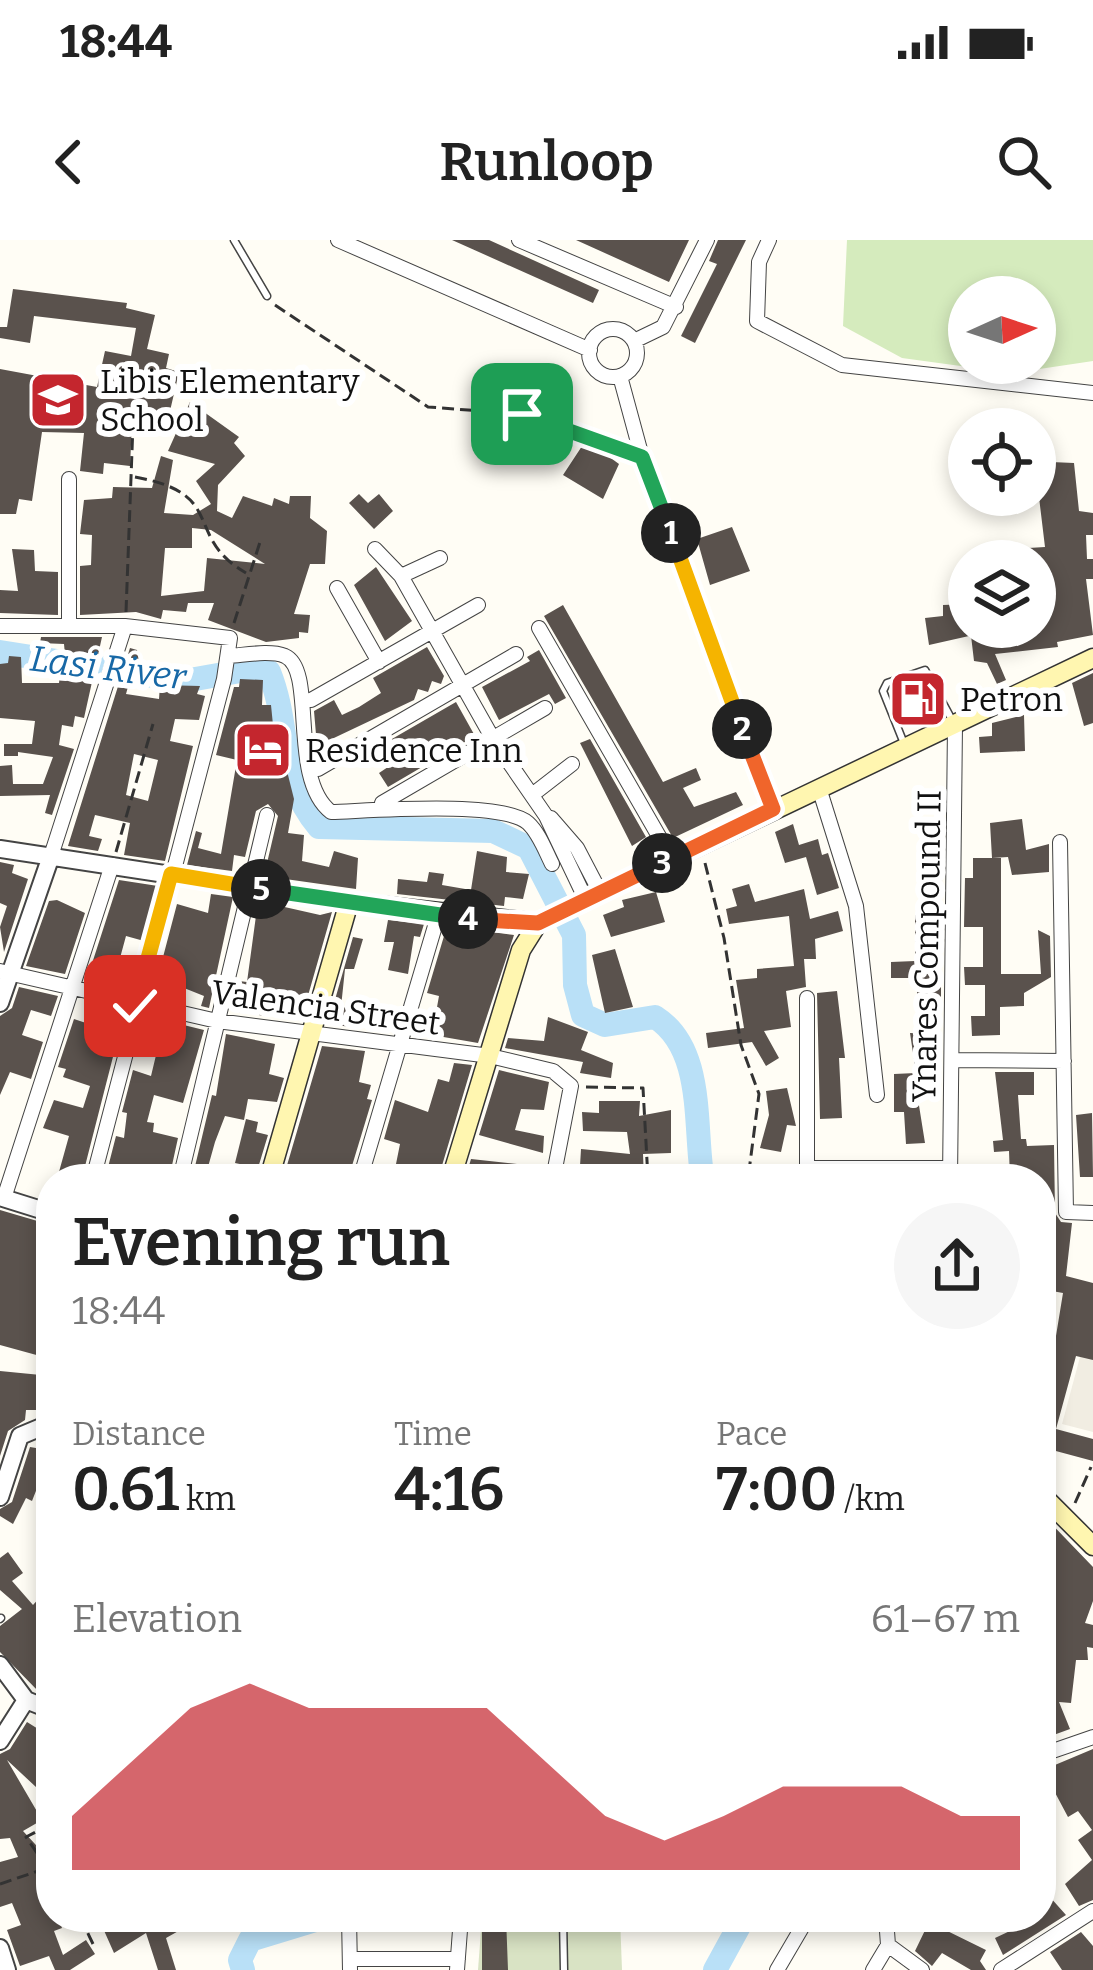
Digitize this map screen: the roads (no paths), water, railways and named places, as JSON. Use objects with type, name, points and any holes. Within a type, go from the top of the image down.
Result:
[{"type":"main road","points":[[273,1164],[350,902],[438,916],[538,923],[1093,658]]},
{"type":"main road","points":[[456,1164],[521,950],[538,923]]},
{"type":"main road","points":[[1056,1509],[1093,1546]]},
{"type":"street","points":[[338,240],[590,350],[600,373],[620,376]]},
{"type":"street","points":[[519,240],[676,307]]},
{"type":"street","points":[[634,341],[663,327],[707,240]]},
{"type":"street","points":[[769,240],[759,262],[758,321],[842,365],[1093,393]]},
{"type":"street","points":[[590,350],[599,334],[611,329],[634,341]]},
{"type":"street","points":[[620,376],[635,362],[634,341]]},
{"type":"street","points":[[620,376],[642,457],[773,809]]},
{"type":"street","points":[[69,479],[69,626]]},
{"type":"street","points":[[375,550],[401,576],[493,740],[546,816],[577,848],[579,904]]},
{"type":"street","points":[[401,576],[440,558]]},
{"type":"street","points":[[337,588],[379,662]]},
{"type":"street","points":[[311,700],[478,605]]},
{"type":"street","points":[[0,626],[125,626],[230,638],[227,667],[97,1164]]},
{"type":"street","points":[[0,1003],[5,973],[51,856],[125,626]]},
{"type":"street","points":[[539,628],[672,859]]},
{"type":"street","points":[[227,667],[280,654],[292,660],[300,673],[302,750],[315,793],[331,812],[457,809],[512,815],[526,821],[552,864]]},
{"type":"street","points":[[318,769],[363,738],[517,654]]},
{"type":"street","points":[[382,803],[545,708]]},
{"type":"street","name":"Ynares Compound II","points":[[950,1164],[955,725]]},
{"type":"street","points":[[532,795],[572,764]]},
{"type":"street","points":[[820,790],[856,906],[877,1095]]},
{"type":"street","points":[[184,1164],[267,814]]},
{"type":"street","points":[[1060,842],[1066,1212],[1093,1213]]},
{"type":"street","points":[[0,849],[350,902]]},
{"type":"street","points":[[36,1208],[2,1198],[112,865]]},
{"type":"street","points":[[364,1164],[438,916]]},
{"type":"street","name":"Valencia Street","points":[[5,973],[217,1022],[490,1056],[553,1071],[571,1086],[556,1164]]},
{"type":"street","points":[[807,998],[807,1164]]},
{"type":"street","points":[[954,1060],[1064,1061]]},
{"type":"street","points":[[0,1497],[20,1436],[36,1429]]},
{"type":"street","points":[[0,1665],[36,1699]]},
{"type":"street","points":[[0,1741],[36,1705]]},
{"type":"street","points":[[1056,1750],[1093,1737]]},
{"type":"street","points":[[1012,1967],[1093,1911]]},
{"type":"street","points":[[349,1932],[350,1965],[457,1964],[460,1932]]},
{"type":"street","points":[[777,1970],[799,1932]]},
{"type":"street","points":[[873,1970],[888,1945],[887,1932]]},
{"type":"street","points":[[888,1945],[922,1970]]},
{"type":"lane","points":[[234,240],[267,296]]},
{"type":"lane","points":[[906,749],[883,691],[887,683],[925,670],[955,725]]},
{"type":"lane","points":[[563,1932],[564,1970]]},
{"type":"waterway","name":"Lasi River","points":[[0,652],[184,681],[246,670],[269,672],[297,791],[319,827],[493,831],[529,848],[574,935],[575,985],[583,1015],[605,1025],[655,1017],[681,1046],[693,1084],[701,1164]]},
{"type":"waterway","name":"Lasi River","points":[[243,1970],[240,1960],[250,1940],[276,1932]]},
{"type":"waterway","name":"Lasi River","points":[[715,1970],[736,1932]]},
{"type":"place","name":"Libis Elementary School","points":[[58,400]]},
{"type":"place","name":"Petron","points":[[918,699]]},
{"type":"place","name":"Residence Inn","points":[[263,750]]}]
